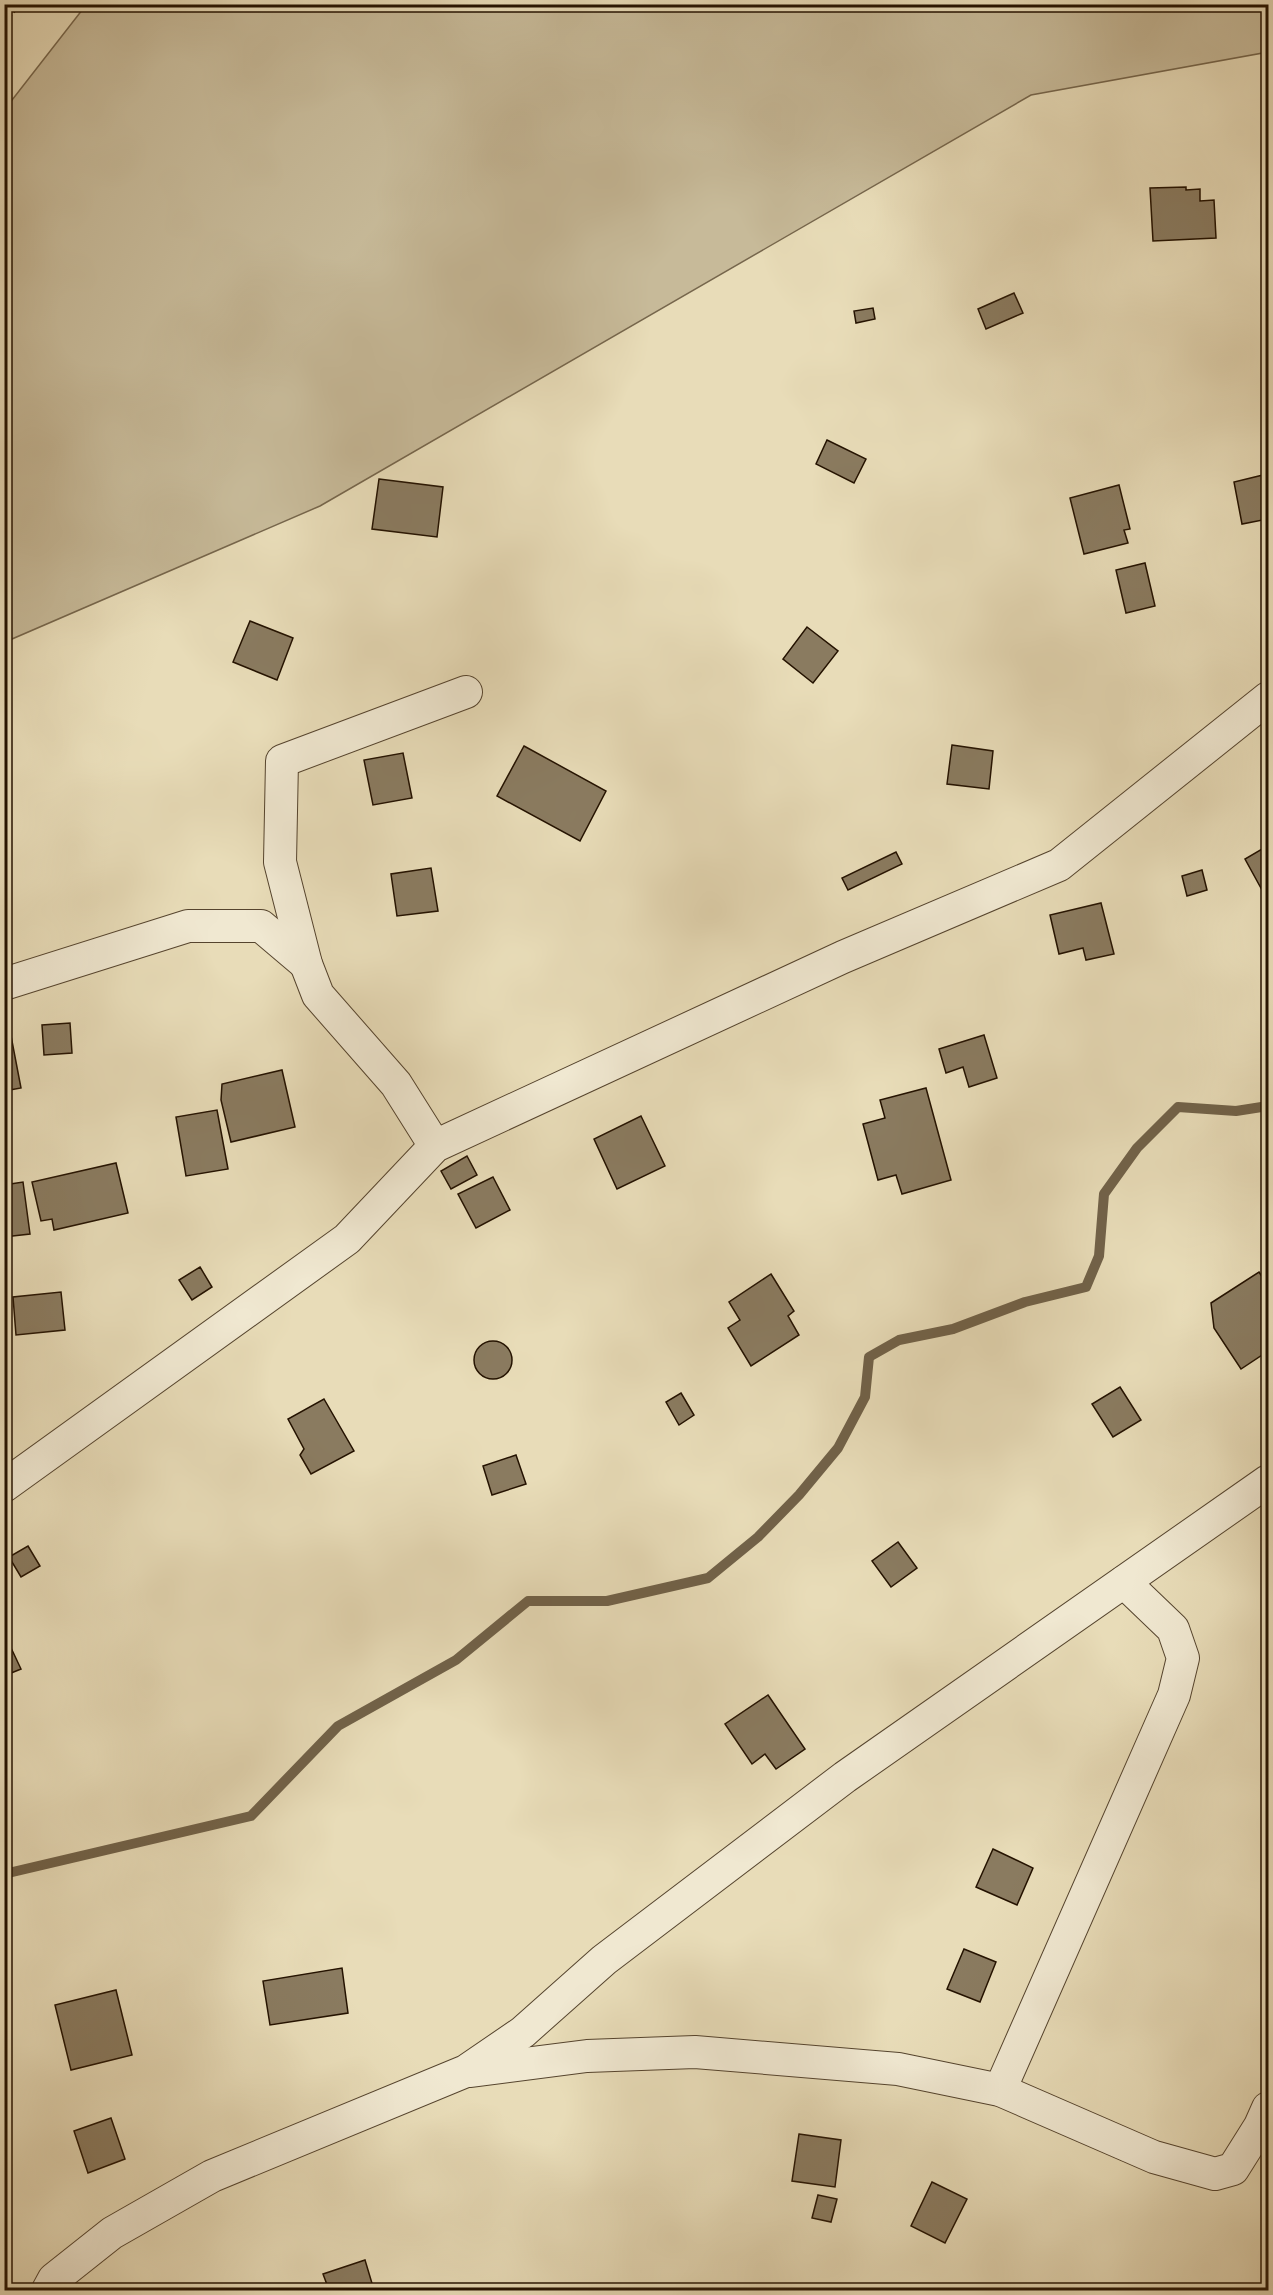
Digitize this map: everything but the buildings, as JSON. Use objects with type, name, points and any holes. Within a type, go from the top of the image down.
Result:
[{"type":"street","points":[[435,1146],[396,1084],[318,995],[306,964],[280,861],[282,761],[466,692]]},
{"type":"street","points":[[4,1486],[347,1239],[435,1146],[843,957],[1059,865],[1269,699]]},
{"type":"street","points":[[4,984],[188,926],[261,926],[306,964]]},
{"type":"street","points":[[48,2290],[54,2279],[112,2233],[212,2176],[466,2072],[523,2032],[604,1960],[845,1777],[1269,1482]]},
{"type":"street","points":[[1000,2090],[1174,1695],[1183,1658],[1173,1629],[1124,1582]]},
{"type":"street","points":[[466,2072],[587,2056],[695,2052],[898,2069],[1000,2090],[1154,2157],[1215,2174],[1233,2169],[1269,2108]]},
{"type":"path","points":[[4,22],[20,4]]},
{"type":"shaded area","points":[[1268,4],[1268,52],[1031,95],[320,506],[5,642],[5,109],[86,5]]},
{"type":"waterway","points":[[4,1874],[251,1816],[338,1726],[456,1660],[528,1601],[607,1601],[708,1578],[758,1537],[799,1495],[838,1448],[865,1397],[869,1357],[899,1340],[953,1329],[1025,1302],[1086,1287],[1099,1256],[1104,1194],[1137,1148],[1178,1107],[1236,1111],[1268,1106]]}]
